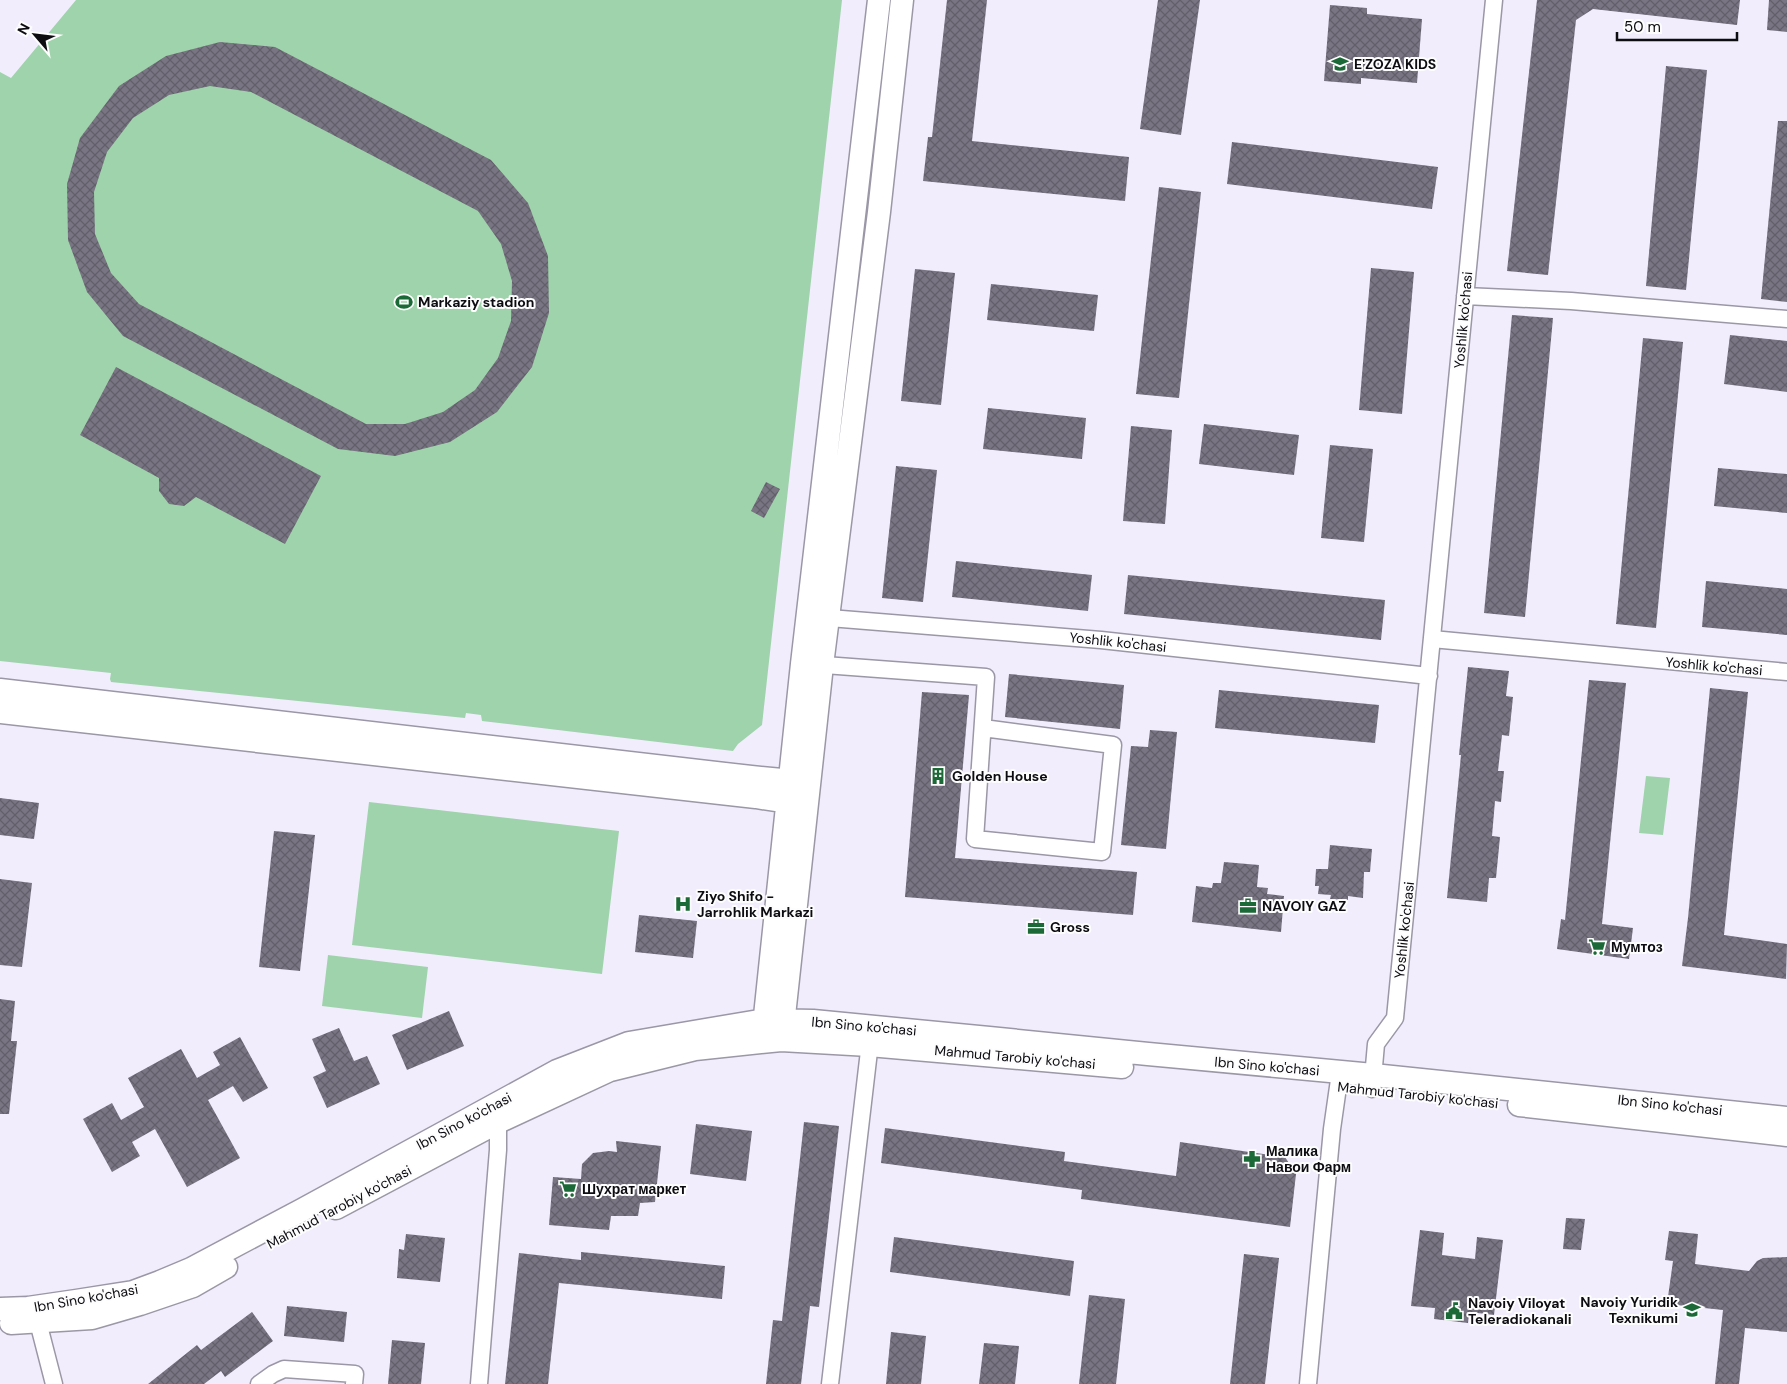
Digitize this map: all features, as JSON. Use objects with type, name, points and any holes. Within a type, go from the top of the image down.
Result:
[{"type":"main road","points":[[818,617],[879,0]]},
{"type":"main road","points":[[773,1030],[812,664],[879,212],[902,0]]},
{"type":"main road","points":[[0,690],[78,710],[798,792]]},
{"type":"main road","points":[[0,712],[78,710]]},
{"type":"main road","name":"Mahmud Tarobiy ko'chasi","points":[[0,1323],[92,1318],[192,1286],[494,1114],[610,1070],[773,1030],[870,1036],[1373,1082],[1787,1135]]},
{"type":"main road","name":"Ibn Sino ko'chasi","points":[[1373,1082],[1787,1118]]},
{"type":"main road","name":"Ibn Sino ko'chasi","points":[[0,1309],[28,1308],[133,1292],[160,1282],[494,1114]]},
{"type":"street","name":"Yoshlik ko'chasi","points":[[1373,1082],[1376,1044],[1395,1018],[1494,0]]},
{"type":"street","points":[[1465,296],[1571,302],[1787,319]]},
{"type":"street","name":"Yoshlik ko'chasi","points":[[818,617],[1101,640],[1429,676]]},
{"type":"street","name":"Yoshlik ko'chasi","points":[[1432,639],[1787,672]]},
{"type":"street","points":[[812,664],[986,677],[982,728],[975,839],[1102,852],[1113,745],[982,728]]},
{"type":"street","points":[[830,1384],[870,1036]]},
{"type":"street","points":[[1308,1384],[1332,1129],[1339,1079]]},
{"type":"street","points":[[479,1384],[498,1150],[494,1114]]},
{"type":"street","points":[[38,1322],[54,1384]]},
{"type":"street","points":[[259,1384],[284,1369],[355,1374],[354,1384]]},
{"type":"green space","name":"Markaziy stadion","points":[[76,0],[842,0],[762,725],[738,744],[733,751],[482,721],[481,715],[466,713],[465,718],[111,682],[111,673],[0,661],[0,72],[11,78]]},
{"type":"green space","points":[[1646,776],[1670,778],[1663,835],[1639,833]]},
{"type":"green space","points":[[369,802],[619,831],[602,974],[352,945]]},
{"type":"green space","points":[[328,955],[428,967],[422,1018],[322,1006]]},
{"type":"building","points":[[947,0],[987,0],[972,141],[1129,157],[1125,201],[923,181],[928,137],[932,137]]},
{"type":"building","points":[[1158,0],[1200,0],[1181,135],[1140,129]]},
{"type":"building","points":[[1537,0],[1740,0],[1737,25],[1593,9],[1576,20],[1548,275],[1507,271]]},
{"type":"building","points":[[1769,0],[1787,0],[1787,32],[1767,30]]},
{"type":"building","points":[[1330,5],[1367,8],[1367,14],[1422,19],[1417,83],[1361,78],[1361,84],[1324,81]]},
{"type":"building","points":[[220,42],[275,47],[491,160],[528,203],[548,256],[549,313],[532,367],[497,412],[450,442],[395,456],[338,449],[123,336],[87,292],[68,240],[67,184],[80,138],[119,86],[166,56]],"holes":[[[210,86],[251,92],[478,211],[501,244],[512,281],[511,321],[498,358],[475,390],[443,412],[405,424],[366,424],[139,304],[111,273],[95,234],[94,192],[107,152],[133,118],[169,95]]]},
{"type":"building","points":[[1666,66],[1707,70],[1686,290],[1646,286]]},
{"type":"building","points":[[1778,121],[1787,121],[1787,302],[1761,299]]},
{"type":"building","points":[[1232,142],[1438,167],[1432,209],[1227,184]]},
{"type":"building","points":[[1159,187],[1201,192],[1179,398],[1136,394]]},
{"type":"building","points":[[1371,268],[1414,272],[1402,414],[1359,410]]},
{"type":"building","points":[[915,269],[955,273],[941,405],[901,401]]},
{"type":"building","points":[[991,284],[1098,295],[1094,331],[987,320]]},
{"type":"building","points":[[1512,315],[1553,318],[1525,617],[1484,613]]},
{"type":"building","points":[[1730,335],[1787,341],[1787,392],[1724,384]]},
{"type":"building","points":[[1643,338],[1683,342],[1656,628],[1616,624]]},
{"type":"building","points":[[116,367],[321,476],[285,544],[196,497],[184,506],[169,504],[159,491],[159,478],[80,435]]},
{"type":"building","points":[[988,408],[1086,418],[1082,459],[983,449]]},
{"type":"building","points":[[1204,424],[1299,435],[1294,475],[1199,464]]},
{"type":"building","points":[[1131,426],[1172,430],[1165,524],[1123,521]]},
{"type":"building","points":[[1330,445],[1373,449],[1364,542],[1321,538]]},
{"type":"building","points":[[896,466],[937,470],[923,602],[882,598]]},
{"type":"building","points":[[1718,468],[1787,474],[1787,513],[1714,506]]},
{"type":"building","points":[[766,482],[780,489],[764,518],[751,511]]},
{"type":"building","points":[[956,561],[1092,575],[1088,611],[952,597]]},
{"type":"building","points":[[1128,575],[1385,600],[1381,640],[1124,614]]},
{"type":"building","points":[[1706,581],[1787,589],[1787,635],[1702,627]]},
{"type":"building","points":[[1468,667],[1509,671],[1506,696],[1513,697],[1509,736],[1502,735],[1498,771],[1504,771],[1501,802],[1495,801],[1492,836],[1500,837],[1496,878],[1489,878],[1487,902],[1447,898]]},
{"type":"building","points":[[1009,674],[1124,685],[1120,729],[1005,717]]},
{"type":"building","points":[[1589,680],[1626,683],[1602,924],[1633,928],[1629,959],[1557,949],[1561,919],[1565,920]]},
{"type":"building","points":[[1710,688],[1748,692],[1724,935],[1787,944],[1786,979],[1682,966]]},
{"type":"building","points":[[1219,690],[1379,705],[1375,743],[1215,728]]},
{"type":"building","name":"Golden House","points":[[922,692],[969,695],[955,858],[1137,872],[1133,915],[905,897]]},
{"type":"building","points":[[1150,730],[1177,732],[1166,849],[1121,845],[1131,746],[1148,747]]},
{"type":"building","points":[[0,798],[39,803],[34,839],[0,835]]},
{"type":"building","points":[[274,831],[315,835],[300,971],[259,967]]},
{"type":"building","points":[[1330,845],[1372,849],[1370,872],[1364,872],[1363,898],[1348,896],[1348,900],[1330,899],[1331,895],[1318,894],[1319,886],[1315,886],[1316,869],[1328,869]]},
{"type":"building","points":[[1224,862],[1259,865],[1257,887],[1268,888],[1267,894],[1284,896],[1281,932],[1192,922],[1196,886],[1212,888],[1213,883],[1221,883]]},
{"type":"building","points":[[0,879],[32,883],[22,967],[0,965]]},
{"type":"building","points":[[639,915],[697,921],[693,958],[635,952]]},
{"type":"building","points":[[0,999],[15,1001],[11,1041],[17,1041],[9,1114],[0,1114]]},
{"type":"building","points":[[449,1011],[464,1046],[407,1070],[392,1035]]},
{"type":"building","points":[[339,1028],[354,1061],[367,1056],[380,1084],[327,1108],[313,1077],[326,1071],[312,1039]]},
{"type":"building","points":[[240,1037],[268,1088],[243,1102],[233,1086],[208,1100],[240,1158],[187,1187],[155,1129],[132,1142],[140,1156],[112,1172],[83,1119],[112,1103],[121,1120],[144,1107],[128,1078],[181,1049],[197,1078],[220,1065],[213,1052]]},
{"type":"building","points":[[804,1122],[839,1126],[819,1307],[810,1306],[801,1384],[766,1384],[773,1320],[782,1321]]},
{"type":"building","points":[[696,1124],[752,1131],[746,1181],[690,1174]]},
{"type":"building","points":[[885,1128],[1065,1152],[1064,1161],[1176,1176],[1180,1142],[1285,1157],[1296,1174],[1290,1227],[1081,1199],[1082,1190],[881,1163]]},
{"type":"building","points":[[616,1141],[661,1146],[655,1202],[640,1203],[638,1216],[611,1216],[609,1230],[549,1225],[553,1177],[581,1179],[582,1164],[593,1153],[617,1152]]},
{"type":"building","points":[[1566,1218],[1585,1219],[1581,1250],[1563,1249]]},
{"type":"building","points":[[1420,1230],[1444,1233],[1442,1255],[1475,1259],[1477,1237],[1503,1240],[1494,1315],[1469,1312],[1468,1323],[1434,1319],[1435,1308],[1411,1306]]},
{"type":"building","points":[[1669,1231],[1698,1234],[1695,1264],[1749,1271],[1757,1261],[1763,1258],[1787,1257],[1787,1332],[1745,1328],[1739,1384],[1715,1384],[1723,1310],[1667,1304],[1673,1261],[1665,1260]]},
{"type":"building","points":[[406,1234],[445,1238],[440,1282],[397,1278],[399,1249],[404,1250]]},
{"type":"building","points":[[894,1237],[1074,1261],[1070,1296],[890,1272]]},
{"type":"building","points":[[581,1252],[725,1266],[722,1299],[559,1283],[548,1384],[505,1384],[519,1253],[581,1260]]},
{"type":"building","points":[[1244,1254],[1279,1258],[1265,1384],[1230,1384]]},
{"type":"building","points":[[1089,1295],[1125,1299],[1116,1384],[1079,1384]]},
{"type":"building","points":[[287,1306],[347,1312],[344,1342],[284,1336]]},
{"type":"building","points":[[252,1312],[273,1341],[225,1377],[221,1371],[204,1384],[148,1384],[197,1345],[201,1350]]},
{"type":"building","points":[[891,1332],[926,1336],[921,1384],[886,1384]]},
{"type":"building","points":[[392,1340],[425,1343],[421,1384],[388,1384]]},
{"type":"building","points":[[984,1343],[1019,1346],[1015,1384],[979,1384]]},
{"type":"place","name":"E'ZOZA KIDS","points":[[1340,64]]},
{"type":"place","name":"Markaziy stadion","points":[[404,302]]},
{"type":"place","name":"Golden House","points":[[938,776]]},
{"type":"place","name":"Ziyo Shifo - Jarrohlik Markazi","points":[[683,904]]},
{"type":"place","name":"NAVOIY GAZ","points":[[1248,906]]},
{"type":"place","name":"Gross","points":[[1036,927]]},
{"type":"place","name":"Мумтоз","points":[[1597,947]]},
{"type":"place","name":"Малика Навои Фарм","points":[[1252,1159]]},
{"type":"place","name":"Шухрат маркет","points":[[568,1189]]},
{"type":"place","name":"Navoiy Yuridik Texnikumi","points":[[1692,1310]]},
{"type":"place","name":"Navoiy Viloyat Teleradiokanali","points":[[1454,1311]]}]
